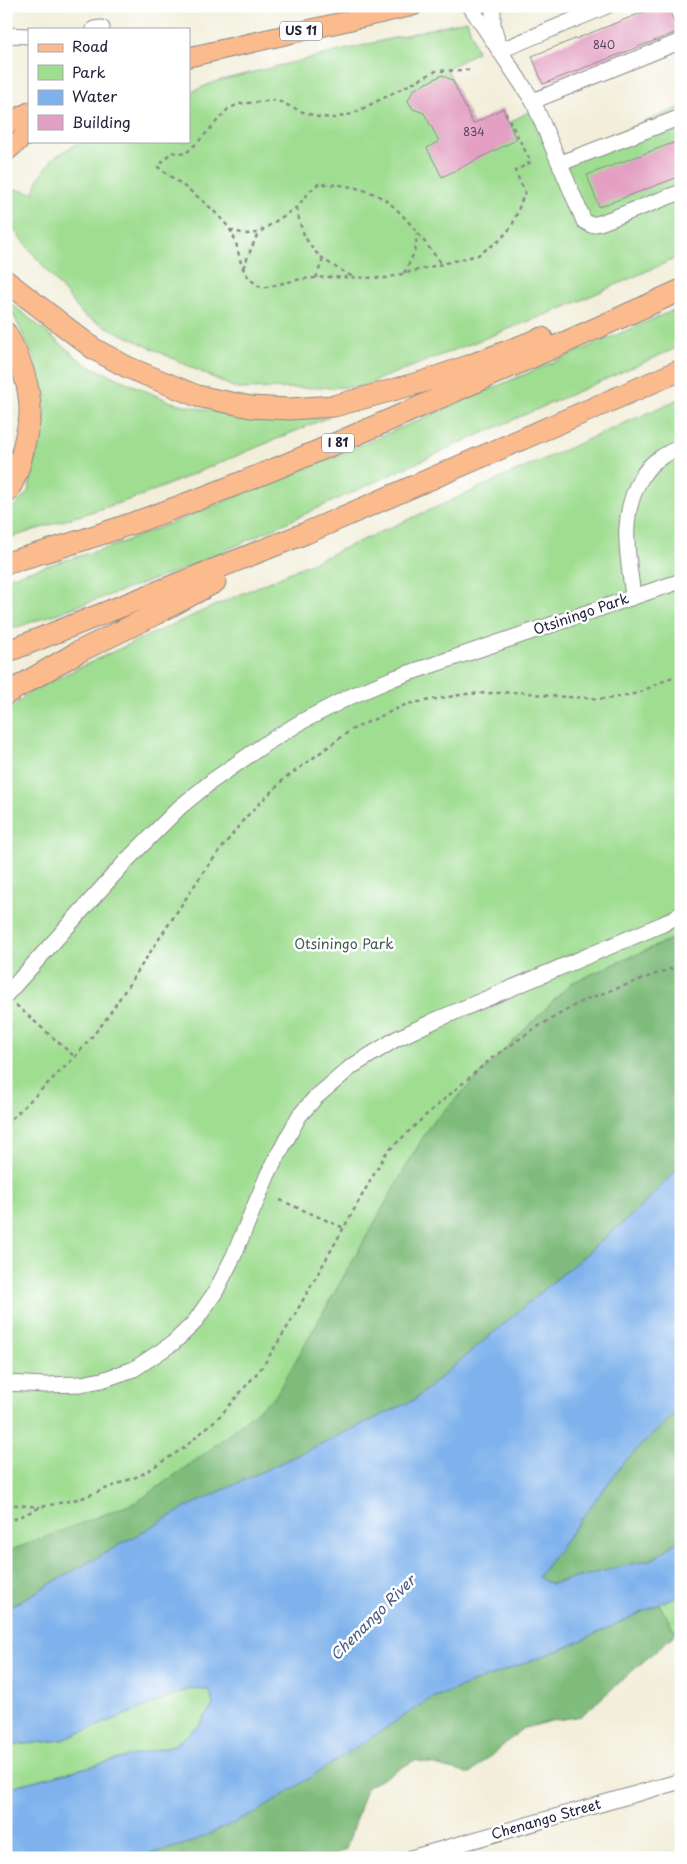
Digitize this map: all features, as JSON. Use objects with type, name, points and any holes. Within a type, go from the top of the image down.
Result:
[{"type":"highway","points":[[6,281],[94,349],[127,367],[197,396],[251,407],[289,409],[334,406],[422,382],[570,327],[661,300]]},
{"type":"highway","name":"I 81","points":[[6,563],[52,551],[210,495],[309,456],[681,290]]},
{"type":"highway","points":[[6,333],[16,350],[24,372],[30,416],[20,461],[6,493]]},
{"type":"highway","points":[[6,652],[306,533],[681,370]]},
{"type":"highway","points":[[6,694],[78,652],[150,617],[306,533]]},
{"type":"main road","name":"US 11","points":[[190,57],[413,6]]},
{"type":"main road","points":[[6,125],[28,113]]},
{"type":"main road","points":[[6,152],[28,133]]},
{"type":"street","points":[[470,6],[533,101],[561,163],[584,221],[592,224],[600,223],[681,192]]},
{"type":"street","points":[[493,6],[499,51]]},
{"type":"street","points":[[499,51],[607,6]]},
{"type":"street","points":[[6,35],[28,36]]},
{"type":"street","points":[[533,101],[681,41]]},
{"type":"street","points":[[561,163],[681,117]]},
{"type":"street","points":[[633,596],[626,519],[632,495],[646,470],[660,458],[681,447]]},
{"type":"street","name":"Otsiningo Park","points":[[10,999],[128,860],[180,807],[212,781],[300,722],[347,698],[394,678],[681,581]]},
{"type":"street","points":[[6,1383],[81,1384],[102,1380],[134,1369],[173,1344],[194,1324],[216,1292],[234,1255],[268,1174],[299,1116],[315,1098],[351,1067],[396,1039],[436,1020],[663,924],[681,914]]},
{"type":"street","name":"Chenango Street","points":[[411,1858],[681,1781]]},
{"type":"path","points":[[469,70],[436,71],[352,114],[334,118],[318,117],[276,100],[239,104],[228,109],[185,154],[171,152],[158,167],[199,199],[230,230],[242,268],[250,281],[262,288],[301,279],[386,278],[478,256],[500,240],[512,226],[525,192],[516,172],[531,162],[503,108]]},
{"type":"path","points":[[230,230],[245,234],[258,233],[297,207],[318,184],[336,184],[360,189],[383,198],[404,217],[442,264]]},
{"type":"path","points":[[297,207],[302,228],[316,254],[355,278]]},
{"type":"path","points":[[404,273],[414,254],[417,241],[416,232]]},
{"type":"path","points":[[242,268],[258,233]]},
{"type":"path","points":[[316,278],[323,260]]},
{"type":"path","points":[[6,1124],[75,1057],[104,1022],[204,871],[245,818],[283,780],[351,730],[407,704],[466,694],[512,693],[607,699],[638,693],[681,673]]},
{"type":"path","points":[[6,1523],[41,1507],[82,1498],[141,1475],[184,1448],[221,1414],[263,1366],[290,1323],[386,1153],[426,1115],[492,1058],[534,1029],[582,1001],[681,965]]},
{"type":"path","points":[[10,999],[75,1057]]},
{"type":"path","points":[[280,1200],[344,1228]]},
{"type":"path","points":[[6,1504],[41,1507]]},
{"type":"green space","points":[[467,20],[477,52],[447,69],[480,139],[530,111],[554,159],[681,107],[681,256],[568,306],[359,387],[237,389],[84,316],[9,224],[7,188],[35,193],[39,178],[53,158],[79,142],[190,142],[190,93],[217,81]]},
{"type":"green space","points":[[6,299],[85,364],[171,402],[256,421],[329,417],[141,496],[6,539],[6,515],[28,492],[45,416],[36,362]]},
{"type":"green space","points":[[681,307],[681,346],[449,448],[185,569],[6,631],[6,578],[116,545],[305,469]]},
{"type":"green space","name":"Otsiningo Park","points":[[681,398],[681,1165],[414,1400],[170,1517],[6,1609],[6,712],[32,690],[138,640]]},
{"type":"green space","points":[[681,935],[681,1165],[638,1210],[414,1400],[185,1508],[6,1609],[6,1552],[137,1502],[207,1452],[276,1395],[430,1125],[571,983]]},
{"type":"green space","points":[[681,1407],[681,1539],[653,1559],[551,1584],[538,1577],[624,1462]]},
{"type":"green space","points":[[681,1594],[681,1631],[676,1633],[659,1604]]},
{"type":"green space","points":[[659,1604],[676,1633],[581,1716],[551,1721],[522,1729],[470,1774],[415,1760],[366,1788],[346,1849],[330,1858],[136,1858],[189,1843],[272,1802],[430,1699],[567,1647]]},
{"type":"green space","points":[[190,1689],[210,1690],[213,1705],[199,1726],[174,1745],[6,1788],[6,1746],[62,1740]]},
{"type":"water","name":"Chenango River","points":[[681,1165],[681,1407],[624,1462],[538,1577],[551,1584],[653,1559],[681,1539],[681,1594],[567,1647],[430,1699],[256,1813],[189,1843],[136,1858],[6,1858],[6,1788],[174,1745],[199,1726],[213,1705],[210,1690],[190,1689],[62,1740],[6,1746],[6,1609],[185,1508],[414,1400],[638,1210]]},
{"type":"building","points":[[659,6],[668,6],[677,32],[543,84],[532,56]]},
{"type":"building","points":[[442,75],[453,81],[473,124],[503,108],[516,140],[442,177],[427,148],[439,141],[424,113],[413,109],[408,101],[413,90]]},
{"type":"building","points":[[681,140],[681,176],[599,207],[587,175]]}]
